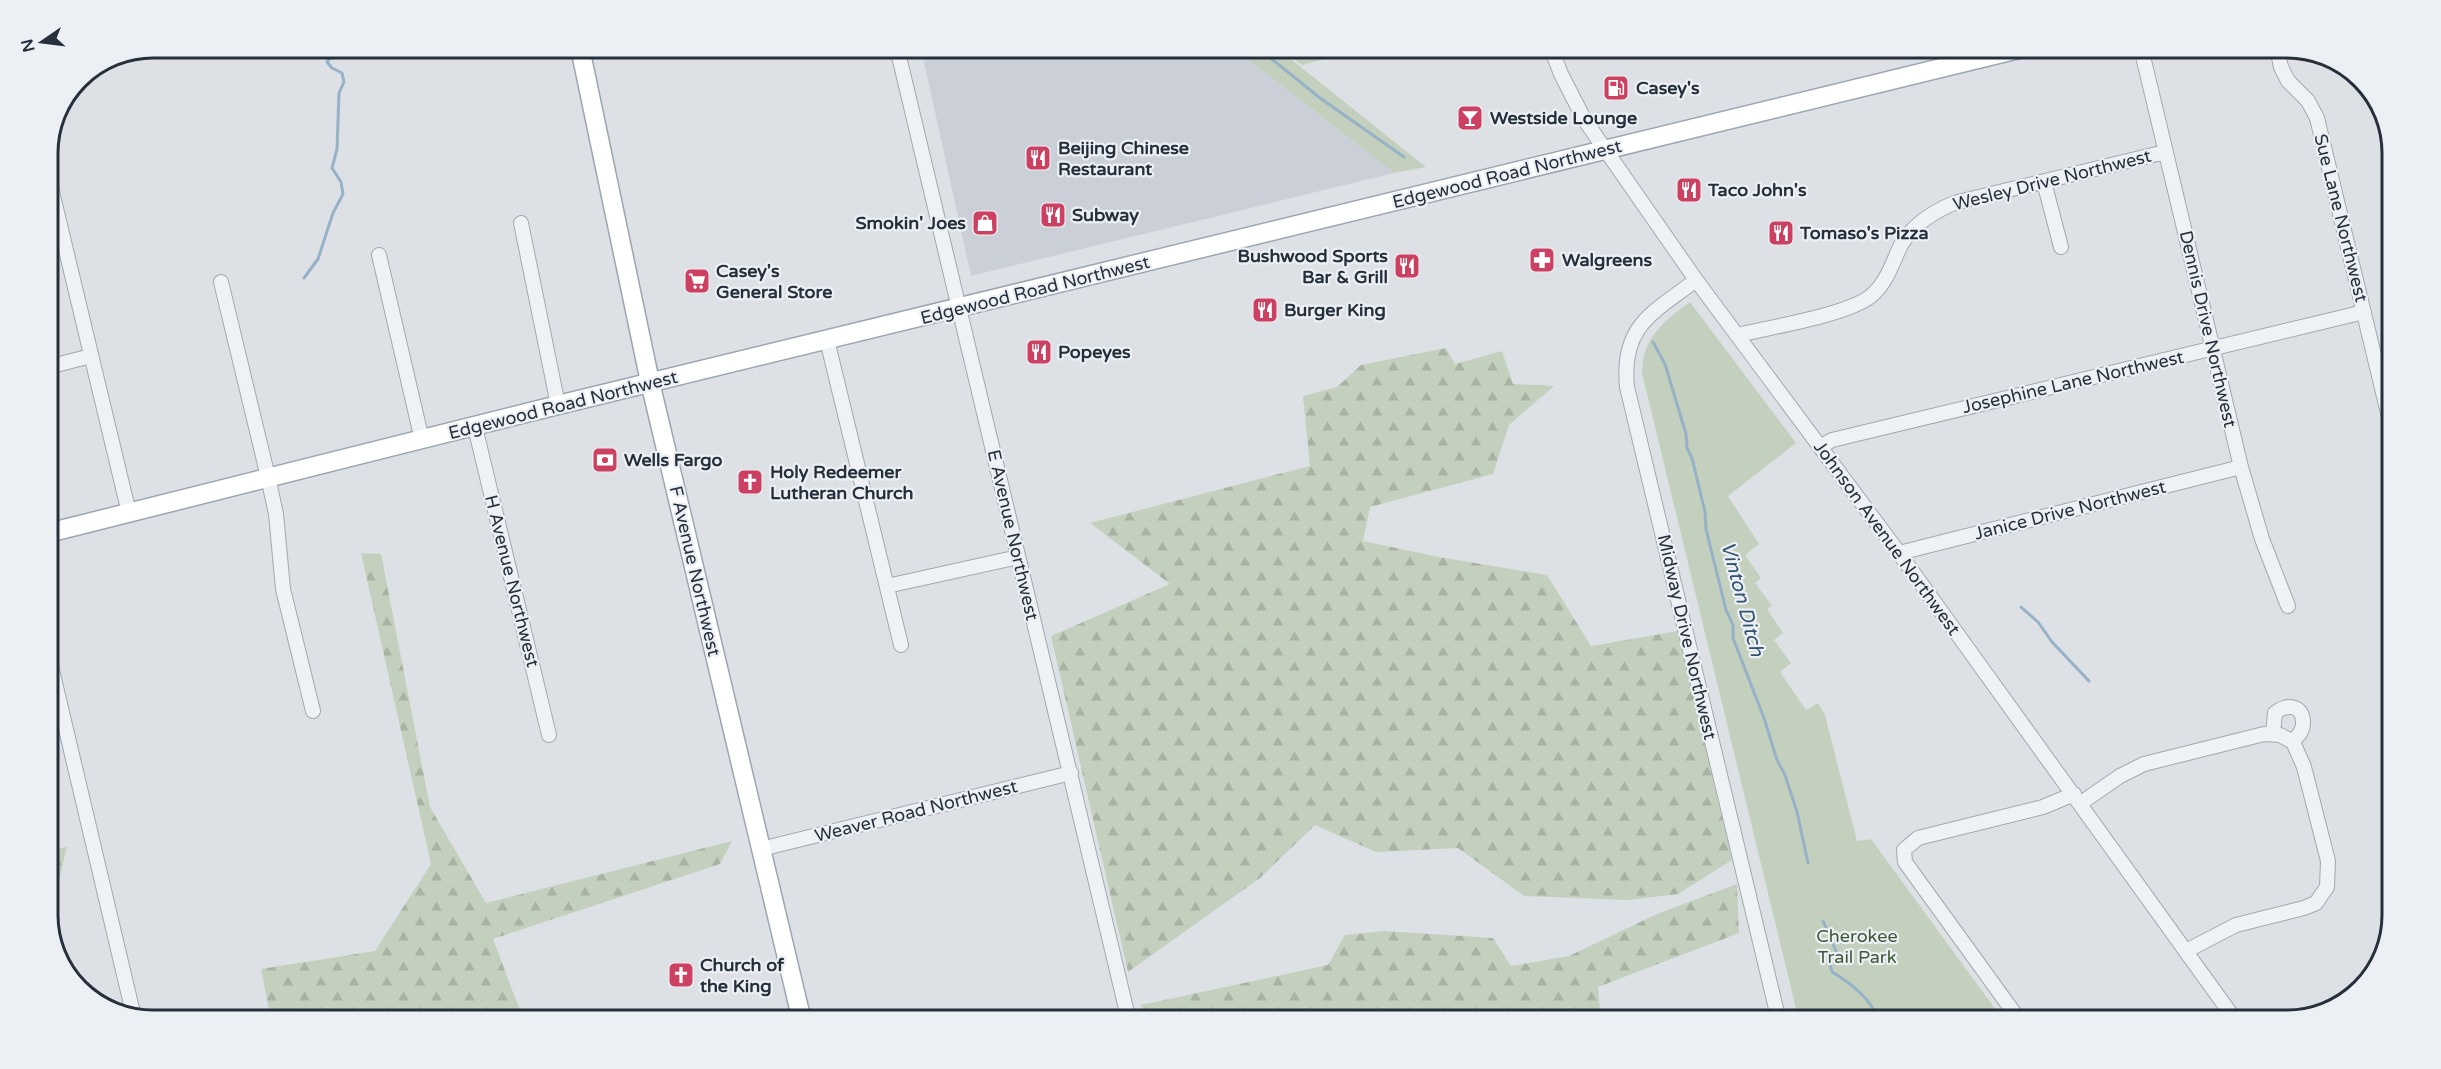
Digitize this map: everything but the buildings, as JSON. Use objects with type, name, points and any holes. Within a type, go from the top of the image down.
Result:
[{"type":"main road","name":"F Avenue Northwest","points":[[582,58],[650,382],[799,1010]]},
{"type":"main road","name":"Edgewood Road Northwest","points":[[59,530],[650,382],[1982,58]]},
{"type":"street","name":"E Avenue Northwest","points":[[899,58],[1127,1010]]},
{"type":"street","name":"Johnson Avenue Northwest","points":[[1555,58],[1573,99],[1696,280],[2078,798],[2228,1010]]},
{"type":"street","name":"Dennis Drive Northwest","points":[[2143,58],[2241,467],[2262,539],[2288,606]]},
{"type":"street","name":"Sue Lane Northwest","points":[[2280,58],[2288,81],[2308,100],[2317,118],[2382,388]]},
{"type":"street","name":"Wesley Drive Northwest","points":[[1738,335],[1852,308],[1871,296],[1887,278],[1902,243],[1918,224],[1935,211],[1954,203],[2165,152]]},
{"type":"street","points":[[2044,182],[2061,247]]},
{"type":"street","points":[[59,221],[129,513]]},
{"type":"street","points":[[521,223],[558,405]]},
{"type":"street","points":[[379,255],[422,440]]},
{"type":"street","name":"Midway Drive Northwest","points":[[1696,280],[1644,319],[1629,347],[1625,367],[1627,387],[1776,1010]]},
{"type":"street","points":[[221,282],[276,514],[283,589],[313,711]]},
{"type":"street","name":"Josephine Lane Northwest","points":[[1820,447],[1832,440],[2364,312]]},
{"type":"street","points":[[827,340],[901,645]]},
{"type":"street","points":[[59,364],[91,356]]},
{"type":"street","name":"H Avenue Northwest","points":[[475,427],[549,735]]},
{"type":"street","name":"Janice Drive Northwest","points":[[1899,553],[2241,467]]},
{"type":"street","points":[[887,586],[1018,556]]},
{"type":"street","points":[[59,700],[132,1008]]},
{"type":"street","points":[[2272,733],[2275,713],[2290,706],[2298,710],[2304,725],[2294,742]]},
{"type":"street","points":[[2012,1010],[1905,862],[1905,850],[1918,838],[2078,798],[2144,764],[2272,733],[2294,742],[2304,767],[2328,861],[2327,887],[2316,903],[2236,925],[2186,951]]},
{"type":"street","name":"Weaver Road Northwest","points":[[761,849],[1071,773]]},
{"type":"shaded area","points":[[923,58],[1246,58],[1394,173],[971,276]]},
{"type":"green space","points":[[1246,58],[1290,58],[1426,167],[1394,173]]},
{"type":"green space","points":[[1293,58],[1329,58],[1302,65]]},
{"type":"green space","name":"Cherokee Trail Park","points":[[1690,302],[1796,443],[1728,496],[1759,544],[1745,555],[1761,578],[1755,583],[1772,606],[1767,609],[1783,633],[1774,640],[1791,663],[1780,672],[1806,710],[1818,703],[1825,715],[1857,841],[1871,839],[1996,1010],[1796,1010],[1642,373],[1643,361],[1650,340],[1672,316]]},
{"type":"green space","points":[[1446,348],[1455,364],[1502,351],[1513,384],[1554,386],[1509,425],[1493,474],[1370,507],[1363,541],[1439,557],[1547,575],[1591,646],[1678,631],[1732,860],[1678,894],[1628,900],[1524,896],[1458,848],[1376,852],[1315,825],[1260,878],[1128,972],[1051,636],[1170,584],[1090,523],[1310,466],[1303,396],[1337,387],[1361,365]]},
{"type":"green space","points":[[361,553],[381,554],[430,807],[486,903],[732,841],[720,864],[493,939],[520,1010],[269,1010],[261,969],[375,951],[431,864]]},
{"type":"green space","points":[[67,847],[59,880],[59,848]]},
{"type":"green space","points":[[1737,884],[1739,933],[1598,987],[1600,1010],[1142,1010],[1141,1005],[1328,965],[1345,935],[1385,931],[1493,938],[1511,966],[1569,956],[1657,914]]},
{"type":"waterway","points":[[304,278],[318,259],[333,213],[343,194],[341,182],[332,168],[337,149],[339,93],[344,82],[342,73],[332,68],[327,62],[330,58]]},
{"type":"waterway","points":[[330,58],[337,58]]},
{"type":"waterway","name":"Vinton Ditch","points":[[1270,58],[1320,98],[1404,157]]},
{"type":"waterway","name":"Vinton Ditch","points":[[1653,342],[1665,364],[1686,434],[1687,448],[1692,458],[1705,512],[1706,529],[1726,610],[1733,625],[1733,638],[1764,718],[1777,760],[1785,775],[1797,812],[1808,863]]},
{"type":"waterway","points":[[2021,607],[2038,622],[2052,642],[2089,681]]},
{"type":"waterway","name":"Vinton Ditch","points":[[1823,921],[1836,951],[1830,964],[1832,972],[1853,987],[1874,1010]]},
{"type":"place","name":"Casey's","points":[[1616,88]]},
{"type":"place","name":"Westside Lounge","points":[[1470,118]]},
{"type":"place","name":"Beijing Chinese Restaurant","points":[[1038,158]]},
{"type":"place","name":"Taco John's","points":[[1689,190]]},
{"type":"place","name":"Subway","points":[[1053,215]]},
{"type":"place","name":"Smokin' Joes","points":[[985,223]]},
{"type":"place","name":"Tomaso's Pizza","points":[[1781,233]]},
{"type":"place","name":"Walgreens","points":[[1542,260]]},
{"type":"place","name":"Bushwood Sports Bar & Grill","points":[[1407,266]]},
{"type":"place","name":"Casey's General Store","points":[[697,281]]},
{"type":"place","name":"Burger King","points":[[1265,310]]},
{"type":"place","name":"Popeyes","points":[[1039,352]]},
{"type":"place","name":"Wells Fargo","points":[[605,460]]},
{"type":"place","name":"Holy Redeemer Lutheran Church","points":[[750,482]]},
{"type":"place","name":"Church of the King","points":[[681,975]]}]
